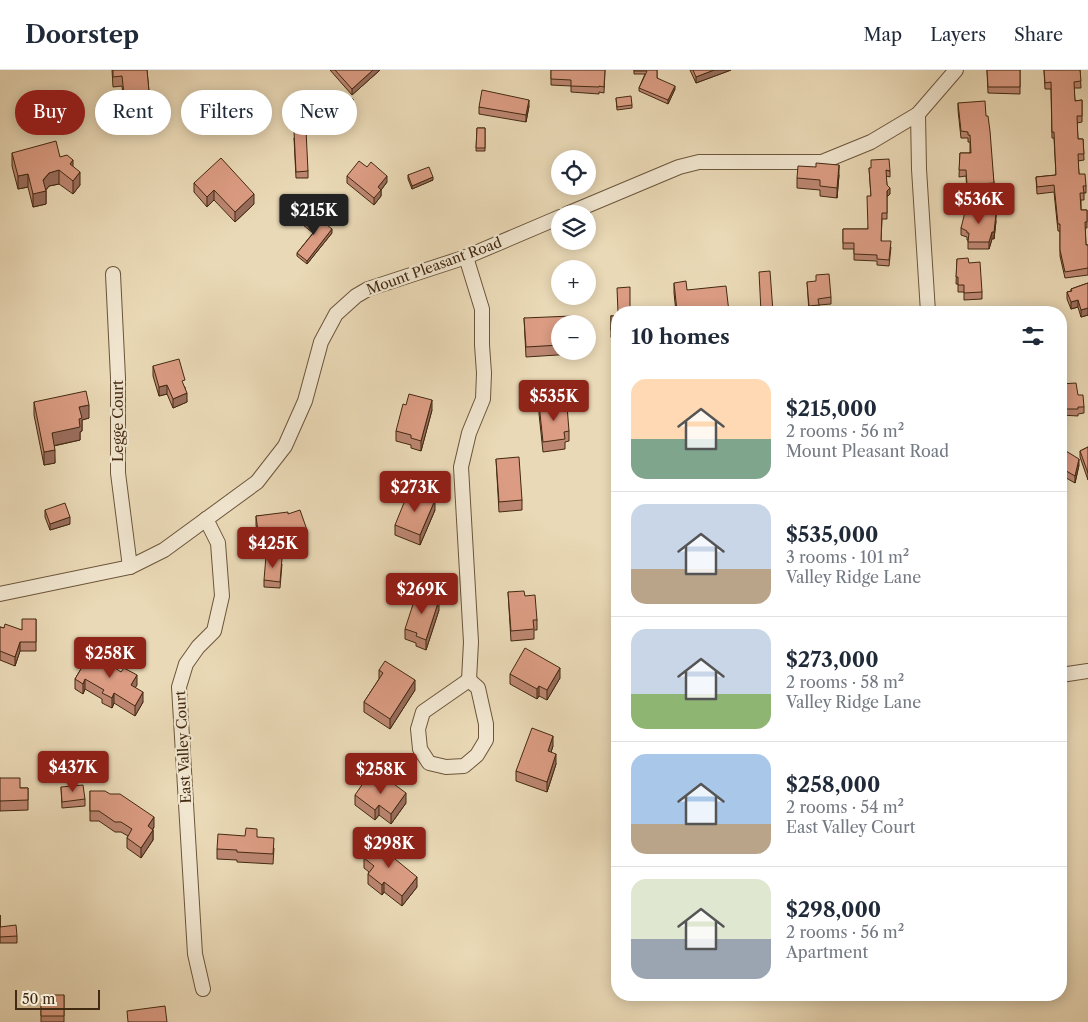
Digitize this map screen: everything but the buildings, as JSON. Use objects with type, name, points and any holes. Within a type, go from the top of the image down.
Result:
[{"type":"street","points":[[589,205],[679,167],[699,162],[822,162],[871,142],[918,114],[956,70]]},
{"type":"street","points":[[918,114],[919,169],[928,306]]},
{"type":"street","name":"Mount Pleasant Road","points":[[0,594],[130,567],[164,550],[257,482],[285,446],[305,401],[321,342],[336,314],[356,296],[368,289],[466,256],[551,221]]},
{"type":"street","points":[[466,256],[482,309],[484,373],[484,399],[469,433],[461,467],[471,642],[469,680]]},
{"type":"street","name":"Legge Court","points":[[114,274],[118,378],[118,473],[130,567]]},
{"type":"street","name":"East Valley Court","points":[[204,989],[195,954],[179,687],[186,664],[198,647],[214,631],[222,596],[218,543],[206,519]]},
{"type":"street","points":[[1067,674],[1088,671]]},
{"type":"street","points":[[469,680],[478,688],[486,724],[486,740],[477,755],[464,766],[446,767],[429,763],[420,749],[418,729],[423,712],[469,680]]}]
